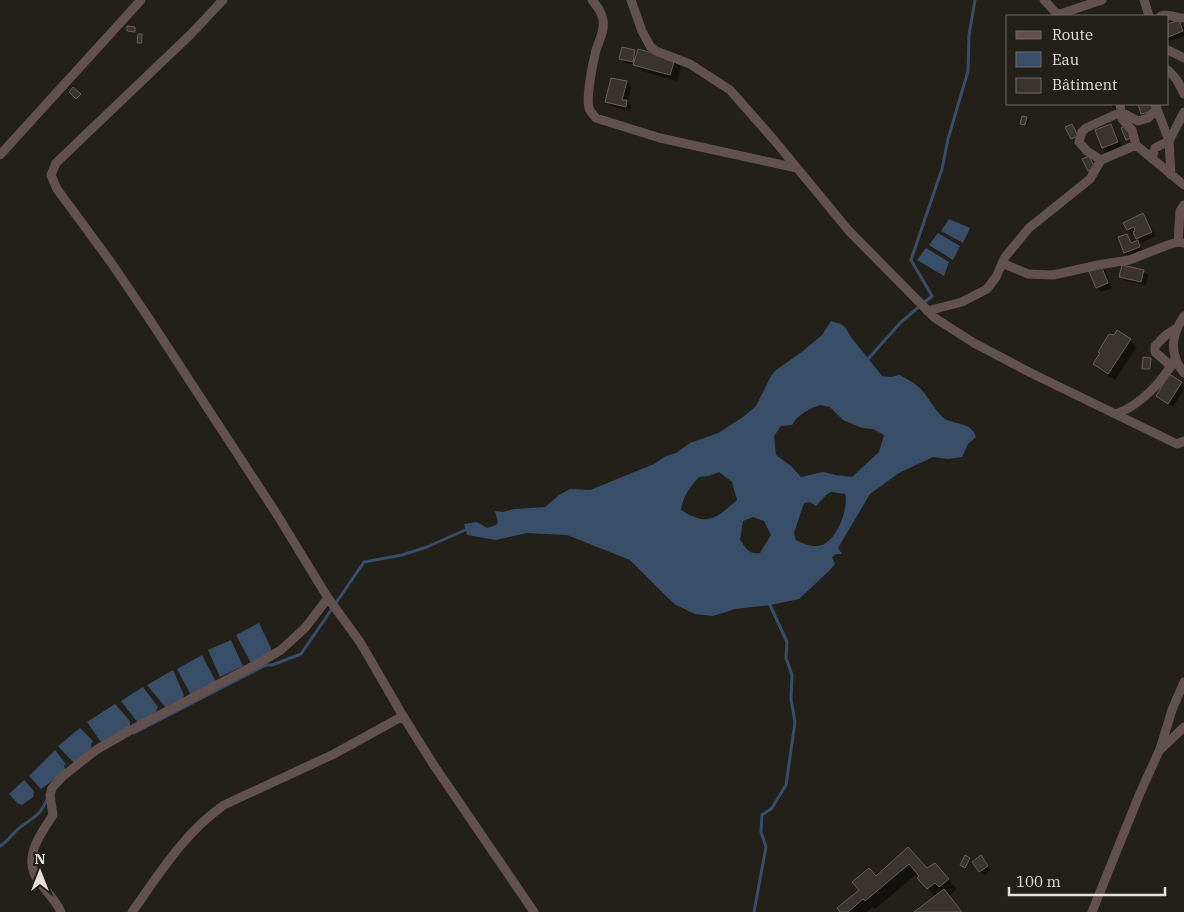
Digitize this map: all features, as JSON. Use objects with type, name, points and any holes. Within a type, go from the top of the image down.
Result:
[{"type":"street","points":[[0,155],[141,0]]},
{"type":"street","points":[[223,0],[191,34],[56,163],[51,175],[57,189],[148,317],[276,513],[328,598],[360,642],[403,716],[534,912]]},
{"type":"street","points":[[592,0],[604,21],[596,49],[588,106],[596,118],[660,138],[797,168]]},
{"type":"street","points":[[631,0],[642,31],[650,46],[656,51],[690,64],[730,90],[759,121],[849,231],[927,311],[944,325],[974,343],[1068,392],[1182,444]]},
{"type":"street","points":[[1044,0],[1056,13],[1060,14],[1102,0]]},
{"type":"street","points":[[1144,0],[1149,15]]},
{"type":"street","points":[[1169,15],[1184,18]]},
{"type":"street","points":[[1169,50],[1184,58]]},
{"type":"street","points":[[1169,71],[1177,80],[1184,94]]},
{"type":"street","points":[[1121,108],[1138,121],[1148,118],[1156,106]]},
{"type":"street","points":[[1156,106],[1170,141],[1171,175]]},
{"type":"street","points":[[1121,108],[1123,121],[1132,130],[1136,145],[1184,185]]},
{"type":"street","points":[[1101,160],[1086,151],[1079,142],[1082,132],[1121,108]]},
{"type":"street","points":[[1152,159],[1155,148],[1170,141],[1184,112]]},
{"type":"street","points":[[927,311],[952,305],[982,292],[992,284],[1002,263],[1035,222],[1090,179],[1101,160],[1136,145]]},
{"type":"street","points":[[1002,263],[1028,274],[1053,275],[1106,263],[1129,260],[1168,245],[1181,243],[1180,212],[1184,204]]},
{"type":"street","points":[[1184,316],[1175,329],[1155,346],[1155,352],[1173,362],[1184,373]]},
{"type":"street","points":[[1116,414],[1127,411],[1153,389],[1173,362],[1175,329]]},
{"type":"street","points":[[61,912],[58,904],[39,882],[32,870],[33,850],[53,813],[50,796],[52,788],[62,777],[103,746],[281,650],[305,628],[328,598]]},
{"type":"street","points":[[1092,912],[1140,793],[1160,749],[1172,710],[1184,682]]},
{"type":"street","points":[[132,912],[176,850],[208,817],[224,806],[334,754],[403,716]]},
{"type":"street","points":[[1160,749],[1184,727]]},
{"type":"water","points":[[949,219],[970,228],[963,243],[941,231]]},
{"type":"water","points":[[938,233],[960,246],[953,260],[929,245]]},
{"type":"water","points":[[926,248],[949,262],[944,276],[917,260]]},
{"type":"water","points":[[831,321],[841,324],[882,376],[900,375],[913,383],[923,391],[944,418],[968,427],[974,432],[976,437],[968,444],[962,457],[948,459],[933,457],[899,473],[870,494],[838,548],[842,554],[836,554],[832,557],[835,564],[799,599],[735,609],[713,616],[695,614],[676,605],[630,560],[567,535],[527,533],[496,540],[467,535],[464,524],[477,522],[487,528],[496,525],[498,522],[495,511],[503,512],[514,509],[545,507],[559,495],[570,489],[590,490],[654,464],[666,456],[676,453],[690,443],[718,433],[756,406],[776,370],[822,335]],"holes":[[[820,405],[830,407],[843,420],[862,428],[873,429],[884,435],[879,452],[852,477],[823,472],[801,477],[791,466],[776,455],[774,436],[781,426],[792,425],[794,421],[808,410]],[[719,472],[732,482],[737,500],[723,512],[711,518],[698,518],[681,510],[685,496],[693,484],[699,477]],[[831,492],[845,494],[845,507],[837,530],[827,542],[818,546],[812,546],[796,540],[794,533],[804,503],[810,502],[816,506]],[[753,517],[764,521],[771,535],[760,553],[750,552],[740,540],[743,521]]]},
{"type":"water","points":[[259,623],[271,648],[271,652],[251,663],[236,635]]},
{"type":"water","points":[[231,640],[243,666],[220,677],[208,650]]},
{"type":"water","points":[[202,655],[216,682],[191,695],[177,669]]},
{"type":"water","points":[[173,670],[184,695],[182,701],[166,708],[147,685]]},
{"type":"water","points":[[143,687],[158,707],[155,713],[138,723],[121,701]]},
{"type":"water","points":[[115,704],[130,721],[130,727],[101,742],[87,722]]},
{"type":"water","points":[[80,728],[93,741],[91,744],[92,751],[74,763],[58,746]]},
{"type":"water","points":[[55,750],[66,764],[64,766],[66,771],[41,789],[29,776]]},
{"type":"water","points":[[24,780],[34,791],[33,797],[22,805],[17,803],[9,794]]},
{"type":"building","points":[[1179,20],[1183,31],[1169,37],[1169,24]]},
{"type":"building","points":[[127,26],[135,27],[135,32],[127,31]]},
{"type":"building","points":[[138,34],[142,34],[142,43],[137,43]]},
{"type":"building","points":[[622,47],[635,50],[633,62],[619,59]]},
{"type":"building","points":[[638,49],[675,59],[670,75],[633,65]]},
{"type":"building","points":[[611,78],[627,81],[622,100],[627,100],[626,107],[605,102]]},
{"type":"building","points":[[73,87],[81,94],[76,99],[69,92]]},
{"type":"building","points":[[1138,105],[1151,105],[1153,111],[1141,114]]},
{"type":"building","points":[[1022,116],[1027,117],[1025,125],[1020,124]]},
{"type":"building","points":[[1072,124],[1078,136],[1071,139],[1065,127]]},
{"type":"building","points":[[1111,124],[1118,142],[1102,148],[1095,130]]},
{"type":"building","points":[[1127,125],[1133,137],[1126,140],[1121,128]]},
{"type":"building","points":[[1089,156],[1095,168],[1088,171],[1082,159]]},
{"type":"building","points":[[1143,213],[1152,232],[1136,239],[1133,232],[1135,231],[1134,227],[1127,230],[1123,223]]},
{"type":"building","points":[[1127,234],[1131,243],[1138,240],[1140,247],[1124,253],[1118,237]]},
{"type":"building","points":[[1101,265],[1108,283],[1096,288],[1088,269]]},
{"type":"building","points":[[1122,265],[1144,270],[1141,282],[1119,277]]},
{"type":"building","points":[[1117,330],[1131,339],[1108,374],[1093,364],[1109,334],[1114,335]]},
{"type":"building","points":[[1143,357],[1151,358],[1150,369],[1142,369]]},
{"type":"building","points":[[1169,374],[1182,382],[1168,404],[1156,396]]},
{"type":"building","points":[[908,847],[927,868],[935,863],[949,879],[939,887],[935,883],[927,889],[917,878],[919,876],[909,864],[865,901],[863,899],[848,912],[840,912],[837,908],[859,890],[852,882],[869,868],[876,876]]},
{"type":"building","points":[[965,855],[970,858],[965,868],[960,865]]},
{"type":"building","points":[[981,855],[988,866],[979,872],[972,862]]},
{"type":"building","points":[[944,889],[962,912],[914,912]]},
{"type":"waterway","points":[[868,359],[901,322],[932,296],[911,260],[942,169],[948,139],[968,71],[969,35],[975,0]]},
{"type":"waterway","points":[[134,733],[266,665],[272,665],[301,654],[364,562],[402,555],[427,547],[465,530]]},
{"type":"waterway","points":[[754,912],[766,847],[761,832],[762,815],[772,808],[786,785],[795,722],[791,699],[792,675],[786,658],[787,642],[770,605]]},
{"type":"waterway","points":[[0,846],[41,810],[48,797]]}]
